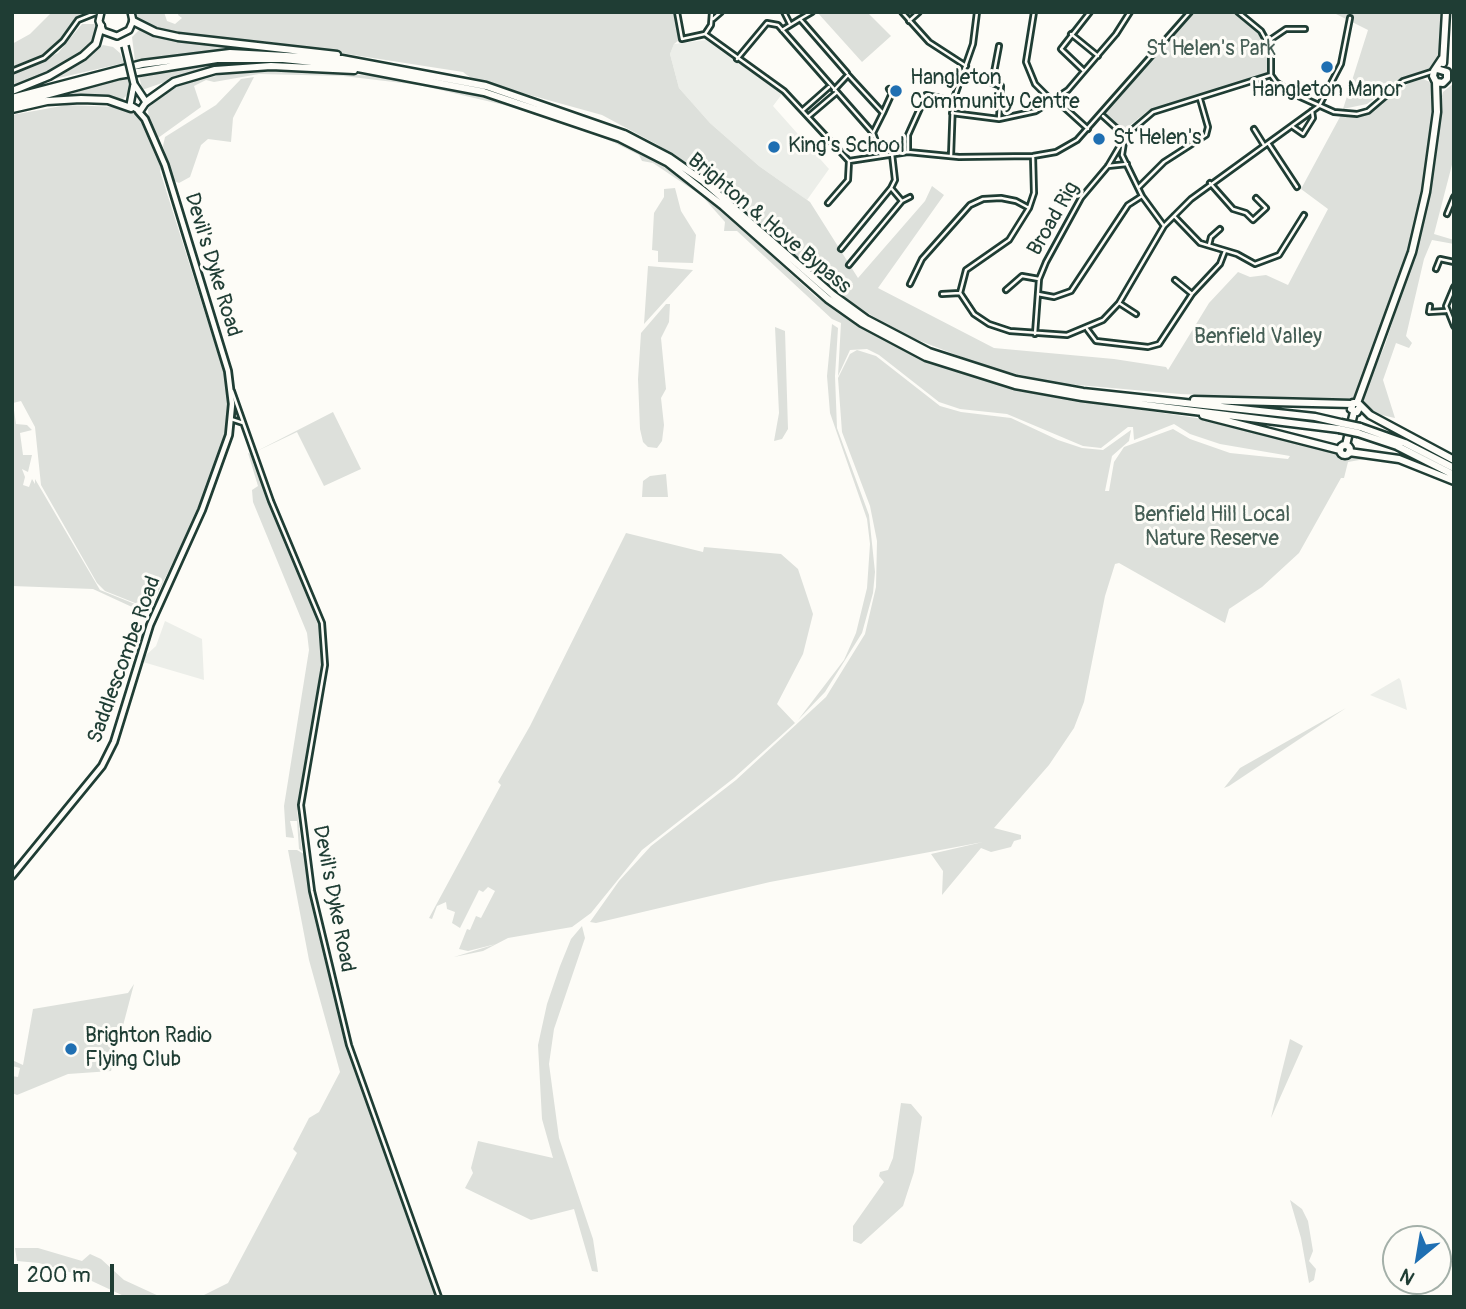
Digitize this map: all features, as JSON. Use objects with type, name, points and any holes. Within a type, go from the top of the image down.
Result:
[{"type":"highway","points":[[1345,449],[1354,412],[1359,411],[1356,404],[1412,253],[1426,192],[1438,92],[1445,77],[1442,59],[1446,12]]},
{"type":"highway","points":[[133,21],[170,36],[297,48],[368,62]]},
{"type":"highway","points":[[12,91],[49,76],[83,56],[96,44],[100,24]]},
{"type":"highway","name":"Brighton & Hove Bypass","points":[[12,98],[117,69],[217,53],[283,54],[368,62],[486,86],[624,134],[670,158],[703,181],[832,295],[866,318],[929,352],[1016,380],[1359,430],[1405,443],[1454,468]]},
{"type":"highway","name":"Brighton & Hove Bypass","points":[[12,104],[107,77],[217,59],[283,59],[391,73],[517,101],[620,138],[667,162],[723,206],[828,299],[872,329],[926,357],[1015,385],[1174,408],[1340,426]]},
{"type":"highway","points":[[1435,70],[1442,59]]},
{"type":"highway","points":[[12,109],[81,99],[107,100],[139,107],[174,82],[215,70],[291,66],[391,73]]},
{"type":"highway","points":[[1435,70],[1445,77]]},
{"type":"highway","points":[[1435,70],[1445,77]]},
{"type":"highway","points":[[1154,399],[1356,404],[1454,460]]},
{"type":"highway","points":[[1174,408],[1345,449],[1399,459],[1454,481]]},
{"type":"highway","name":"Brighton & Hove Bypass","points":[[1359,430],[1454,475]]},
{"type":"main road","points":[[99,12],[100,24],[107,34],[117,36],[126,33]]},
{"type":"main road","points":[[131,12],[133,21],[126,33],[125,46],[139,107]]},
{"type":"main road","points":[[117,36],[125,46]]},
{"type":"main road","points":[[136,95],[139,107]]},
{"type":"street","points":[[12,71],[44,58],[63,41],[78,20],[99,12]]},
{"type":"street","points":[[677,12],[682,38],[705,34],[783,91],[849,161],[848,180],[828,203]]},
{"type":"street","points":[[712,12],[713,19]]},
{"type":"street","points":[[705,34],[713,19],[721,12]]},
{"type":"street","points":[[784,12],[790,24]]},
{"type":"street","points":[[782,30],[812,12]]},
{"type":"street","points":[[902,12],[909,22],[947,57],[966,66]]},
{"type":"street","points":[[909,22],[919,12]]},
{"type":"street","points":[[951,156],[953,101],[966,66],[977,12]]},
{"type":"street","points":[[1034,12],[1026,62],[1035,84],[1088,129]]},
{"type":"street","points":[[1084,71],[1061,49],[1090,12]]},
{"type":"street","points":[[952,113],[999,119],[1025,115],[1053,100],[1098,56],[1130,12]]},
{"type":"street","points":[[849,161],[908,152],[951,156],[1033,156],[1066,148],[1102,115],[1190,12]]},
{"type":"street","points":[[1238,12],[1261,31],[1267,42],[1271,53],[1271,75]]},
{"type":"street","points":[[86,16],[100,24]]},
{"type":"street","points":[[800,19],[847,73]]},
{"type":"street","points":[[1033,156],[1034,193],[1029,208],[1009,240],[966,270],[960,293],[964,303],[974,314],[989,324],[1010,331],[1067,335],[1087,329],[1103,320],[1119,303],[1164,226],[1210,183],[1293,127],[1319,106],[1341,64],[1350,19]]},
{"type":"street","points":[[737,59],[767,23],[773,22],[873,134],[881,155]]},
{"type":"street","points":[[1267,42],[1286,29],[1305,29]]},
{"type":"street","points":[[1071,34],[1098,56]]},
{"type":"street","points":[[999,47],[992,83],[1000,86],[999,119]]},
{"type":"street","points":[[1271,75],[1294,94],[1345,114],[1368,111],[1403,81],[1435,70]]},
{"type":"street","points":[[1424,74],[1445,77]]},
{"type":"street","points":[[809,116],[848,75],[883,114]]},
{"type":"street","points":[[1102,115],[1125,136],[1153,113],[1271,75]]},
{"type":"street","points":[[803,110],[830,86]]},
{"type":"street","points":[[873,134],[892,93],[889,89]]},
{"type":"street","points":[[908,152],[908,135],[926,95],[953,101]]},
{"type":"street","points":[[1139,187],[1164,162],[1206,135],[1208,127],[1200,99]]},
{"type":"street","name":"Devil's Dyke Road","points":[[139,107],[164,165],[243,423],[325,637],[325,665],[301,805],[305,852],[325,955],[349,1045],[439,1297]]},
{"type":"street","points":[[1293,127],[1303,134],[1313,118],[1312,111]]},
{"type":"street","points":[[1254,129],[1264,145]]},
{"type":"street","name":"Broad Rig","points":[[1035,334],[1039,279],[1081,198],[1108,166],[1125,136]]},
{"type":"street","points":[[1268,143],[1297,187]]},
{"type":"street","points":[[1121,144],[1142,196],[1164,226]]},
{"type":"street","points":[[841,249],[891,188],[895,180],[892,154]]},
{"type":"street","points":[[1108,166],[1127,164]]},
{"type":"street","points":[[1210,183],[1233,209],[1246,213],[1253,220],[1266,208],[1256,198]]},
{"type":"street","points":[[891,188],[902,201]]},
{"type":"street","points":[[1038,294],[1054,297],[1071,291],[1128,205],[1142,196]]},
{"type":"street","points":[[849,265],[902,201],[910,197]]},
{"type":"street","points":[[1447,214],[1454,197]]},
{"type":"street","points":[[910,285],[922,259],[970,205],[983,199],[1001,198],[1016,201],[1029,208]]},
{"type":"street","points":[[1174,216],[1200,243],[1255,264],[1273,259],[1285,248],[1304,215]]},
{"type":"street","points":[[1209,245],[1211,236],[1220,229]]},
{"type":"street","points":[[1087,329],[1096,341],[1148,347],[1159,344],[1192,294],[1220,264],[1225,251]]},
{"type":"street","points":[[1436,269],[1440,256],[1454,262]]},
{"type":"street","points":[[1006,290],[1022,276],[1039,279]]},
{"type":"street","points":[[1175,280],[1192,294]]},
{"type":"street","points":[[1454,287],[1446,311],[1454,326]]},
{"type":"street","points":[[942,295],[960,293]]},
{"type":"street","points":[[1119,303],[1136,314]]},
{"type":"street","points":[[1427,318],[1430,306]]},
{"type":"street","points":[[1429,312],[1446,311]]},
{"type":"street","name":"Saddlescombe Road","points":[[12,876],[102,766],[114,742],[150,625],[223,456],[231,419],[232,391]]},
{"type":"street","points":[[231,419],[243,423]]},
{"type":"shaded area","points":[[706,40],[782,94],[773,106],[829,169],[807,200],[759,166],[710,123],[679,88],[670,54],[674,44]]},
{"type":"shaded area","points":[[165,621],[202,639],[204,680],[143,662],[145,656],[156,646]]},
{"type":"shaded area","points":[[1399,678],[1407,710],[1370,695]]},
{"type":"green space","points":[[52,12],[85,12],[74,19],[61,39],[40,56],[12,67],[12,44],[30,34]]},
{"type":"green space","name":"Benfield Valley","points":[[134,12],[164,12],[167,21],[175,24],[182,18],[178,15],[179,12],[678,12],[683,37],[674,44],[670,54],[679,88],[710,123],[759,166],[810,202],[858,278],[925,201],[932,186],[944,195],[878,288],[994,348],[1114,359],[1166,367],[1168,370],[1209,303],[1238,272],[1250,277],[1266,275],[1288,285],[1328,209],[1301,189],[1341,115],[1358,116],[1372,111],[1409,83],[1423,79],[1430,82],[1434,91],[1434,111],[1423,194],[1408,254],[1356,396],[1347,401],[1180,394],[1055,383],[987,367],[900,333],[855,305],[796,258],[713,181],[658,145],[602,115],[472,79],[463,72],[270,42],[176,34],[140,22]]},
{"type":"green space","points":[[817,12],[867,12],[891,36],[862,62]]},
{"type":"green space","name":"St Helen's Park","points":[[1193,12],[1232,12],[1257,32],[1266,45],[1269,72],[1148,111],[1124,130],[1105,115]]},
{"type":"green space","points":[[1332,12],[1443,12],[1439,61],[1429,69],[1404,77],[1367,104],[1343,109],[1368,30]]},
{"type":"green space","points":[[82,24],[95,24],[98,35],[90,47],[53,72],[12,88],[12,74],[58,53]]},
{"type":"green space","points":[[139,30],[184,41],[244,47],[135,61],[132,37]]},
{"type":"green space","points":[[103,45],[113,47],[120,53],[124,63],[54,79],[85,61]]},
{"type":"green space","points":[[210,64],[294,64],[217,68],[185,75],[142,90],[139,75]]},
{"type":"green space","name":"Benfield Hill Local Nature Reserve","points":[[284,70],[374,76],[439,86],[502,101],[606,136],[653,160],[702,192],[816,297],[895,346],[950,370],[1035,394],[1230,423],[1331,450],[1339,455],[1342,461],[1354,454],[1371,458],[1348,462],[1344,478],[1341,478],[1299,553],[1262,587],[1229,609],[1225,623],[1119,563],[1115,564],[1105,596],[1084,702],[1074,728],[1049,765],[994,828],[1021,835],[1021,839],[1014,841],[1011,847],[991,852],[981,848],[942,895],[943,871],[931,854],[983,842],[770,882],[596,923],[590,922],[619,881],[651,846],[736,780],[826,697],[865,634],[876,587],[877,541],[870,506],[842,432],[838,378],[850,354],[857,350],[876,356],[940,406],[961,412],[1011,418],[1082,448],[1103,450],[1131,430],[1129,441],[1112,456],[1105,491],[1109,491],[1114,462],[1124,447],[1173,429],[1190,439],[1230,453],[1288,459],[1290,456],[1220,444],[1190,434],[1174,424],[1134,440],[1133,427],[1128,427],[1101,448],[1083,446],[1007,414],[960,409],[939,402],[879,355],[867,349],[850,350],[838,376],[841,323],[832,319],[737,231],[724,231],[725,222],[702,196],[653,163],[642,161],[639,155],[615,143],[581,129],[504,105],[419,85],[343,76],[259,74],[214,82],[206,80],[194,86],[201,107],[158,138],[149,123],[148,109],[153,102],[180,85],[224,74]]},
{"type":"green space","points":[[128,77],[129,93],[121,101],[54,99],[54,96]]},
{"type":"green space","points":[[254,77],[233,118],[231,142],[208,139],[201,145],[190,177],[179,183],[172,180],[163,146],[165,137],[216,105],[241,79]]},
{"type":"green space","points":[[1454,83],[1454,157],[1434,234],[1454,240],[1454,244],[1432,240],[1424,259],[1406,336],[1412,343],[1409,348],[1396,343],[1383,380],[1395,418],[1377,414],[1367,407],[1362,398],[1385,345],[1415,252],[1428,196],[1440,103],[1443,92]]},
{"type":"green space","points":[[67,105],[117,107],[142,117],[162,167],[160,171],[228,386],[226,434],[218,461],[200,507],[150,609],[105,591],[97,583],[41,485],[35,427],[21,401],[13,403],[16,424],[27,425],[32,430],[20,433],[23,455],[32,455],[28,472],[22,469],[25,477],[23,485],[29,487],[32,479],[35,484],[35,479],[100,590],[135,604],[145,613],[93,589],[12,586],[12,115]]},
{"type":"green space","points":[[675,188],[681,211],[696,235],[693,263],[658,262],[658,251],[652,250],[654,213],[664,197],[664,189]]},
{"type":"green space","points":[[648,266],[693,270],[644,324]]},
{"type":"green space","points":[[666,304],[670,304],[669,322],[661,338],[666,389],[661,398],[664,425],[662,441],[657,448],[648,447],[643,442],[638,379],[641,333]]},
{"type":"green space","points":[[832,324],[838,328],[835,376],[837,428],[869,515],[875,572],[873,593],[862,633],[825,692],[798,720],[844,660],[856,633],[867,588],[870,544],[867,519],[830,413],[827,376]]},
{"type":"green space","points":[[775,327],[785,331],[788,429],[782,439],[774,441],[779,413]]},
{"type":"green space","points":[[333,412],[361,469],[324,486],[297,432],[255,452]]},
{"type":"green space","points":[[248,453],[252,454],[316,610],[323,637],[324,661],[302,783],[300,809],[297,810],[302,851],[299,849],[297,821],[290,821],[294,838],[286,837],[284,806],[309,650],[307,633],[253,502],[252,490],[258,486]]},
{"type":"green space","points":[[666,474],[668,497],[642,497],[643,481],[650,476]]},
{"type":"green space","points":[[626,533],[703,552],[704,547],[781,554],[798,569],[813,614],[803,654],[777,704],[795,723],[734,778],[642,850],[591,913],[572,927],[508,938],[483,951],[454,957],[496,944],[468,951],[459,949],[467,929],[470,930],[476,916],[481,918],[495,891],[488,887],[483,892],[479,890],[460,928],[452,923],[455,912],[447,909],[446,902],[437,906],[432,919],[429,918],[501,785],[498,782],[530,726]]},
{"type":"green space","points":[[1346,708],[1229,786],[1224,788],[1240,768]]},
{"type":"green space","points":[[288,850],[297,850],[304,854],[323,951],[348,1047],[437,1297],[200,1297],[228,1283],[297,1153],[293,1149],[309,1118],[319,1112],[340,1072],[309,960]]},
{"type":"green space","points":[[582,926],[585,938],[554,1029],[549,1064],[559,1138],[593,1239],[598,1272],[592,1271],[574,1209],[531,1220],[465,1188],[473,1173],[471,1168],[478,1141],[553,1158],[542,1119],[538,1045],[547,1004],[560,966],[571,939]]},
{"type":"green space","name":"Brighton Radio Flying Club","points":[[134,984],[111,1071],[68,1074],[17,1095],[12,1093],[12,1076],[18,1077],[20,1068],[12,1066],[12,1060],[23,1065],[33,1009],[128,993]]},
{"type":"green space","points":[[1290,1039],[1303,1046],[1271,1118],[1279,1083]]},
{"type":"green space","points":[[901,1103],[911,1104],[922,1117],[914,1172],[903,1206],[861,1244],[853,1241],[853,1226],[884,1182],[879,1176],[880,1172],[888,1170],[893,1158]]},
{"type":"green space","points":[[1290,1200],[1302,1209],[1308,1221],[1313,1251],[1309,1261],[1316,1269],[1314,1280],[1309,1283],[1301,1238]]},
{"type":"green space","points":[[15,1248],[38,1248],[82,1261],[90,1254],[101,1259],[124,1280],[161,1297],[126,1297],[79,1275],[39,1263],[17,1261]]},
{"type":"place","name":"Hangleton Manor","points":[[1327,67]]},
{"type":"place","name":"Hangleton Community Centre","points":[[896,91]]},
{"type":"place","name":"St Helen's","points":[[1099,139]]},
{"type":"place","name":"King's School","points":[[774,147]]},
{"type":"place","name":"Brighton Radio Flying Club","points":[[71,1049]]}]
